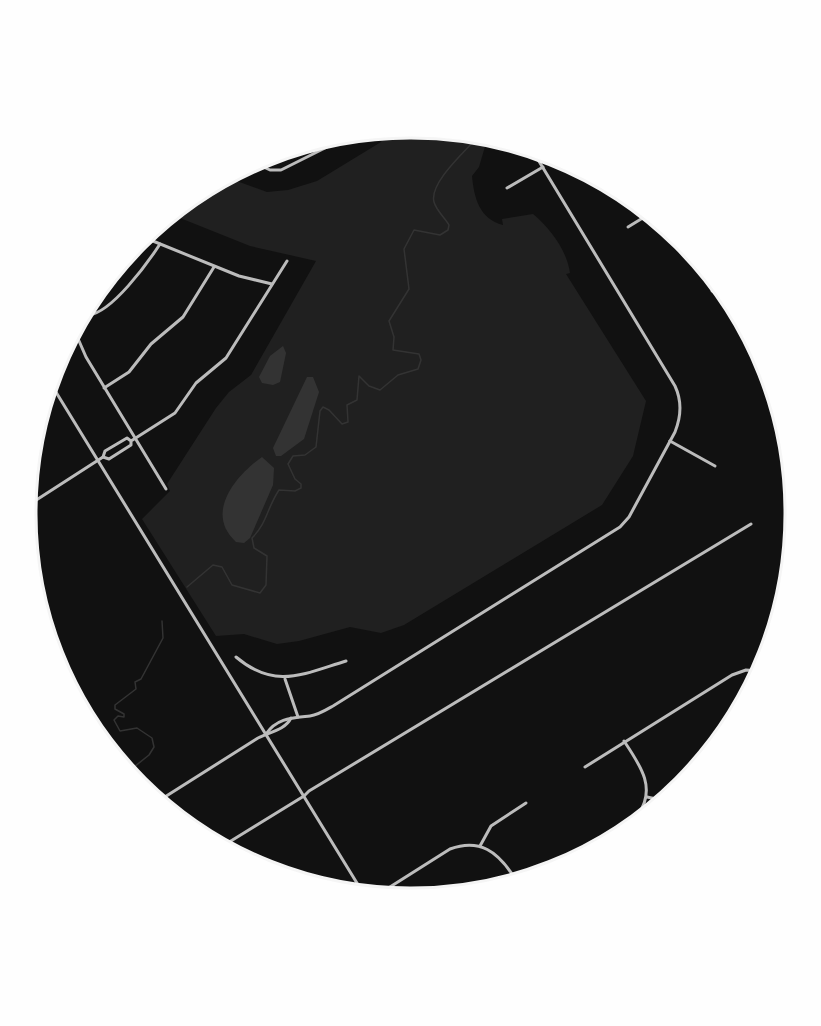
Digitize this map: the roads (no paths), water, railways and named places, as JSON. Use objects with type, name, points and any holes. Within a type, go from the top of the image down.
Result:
[{"type":"street","points":[[265,168],[281,170],[323,149]]},
{"type":"street","points":[[166,796],[266,734],[283,727],[291,718],[312,716],[333,706],[620,528],[629,517],[679,422],[677,391],[539,161]]},
{"type":"street","points":[[507,188],[543,167]]},
{"type":"street","points":[[628,227],[641,219]]},
{"type":"street","points":[[153,241],[214,267],[272,284]]},
{"type":"street","points":[[94,314],[100,312],[138,277],[160,244]]},
{"type":"street","points":[[103,457],[109,459],[175,412],[196,383],[226,358],[286,261]]},
{"type":"street","points":[[104,388],[129,372],[151,344],[183,317],[214,267]]},
{"type":"street","points":[[78,342],[133,440],[165,489]]},
{"type":"street","points":[[56,392],[357,883]]},
{"type":"street","points":[[37,500],[103,457],[105,451],[127,438],[133,440]]},
{"type":"street","points":[[670,441],[715,466]]},
{"type":"street","points":[[231,841],[309,791],[751,524]]},
{"type":"street","points":[[236,657],[250,669],[285,679],[346,661]]},
{"type":"street","points":[[585,767],[732,675],[750,670]]},
{"type":"street","points":[[285,679],[298,717]]},
{"type":"street","points":[[624,741],[645,776],[647,797],[642,807]]},
{"type":"street","points":[[647,797],[653,798]]},
{"type":"street","points":[[480,846],[491,826],[526,803]]},
{"type":"street","points":[[390,887],[450,849],[462,845],[480,846],[493,850],[511,874]]},
{"type":"waterway","points":[[187,587],[213,565],[222,567],[232,585],[260,593],[266,585],[267,556],[254,548],[252,538],[261,527],[279,490],[295,491],[301,488],[301,484],[295,479],[288,464],[293,456],[305,455],[316,447],[320,411],[323,407],[342,424],[348,422],[347,405],[357,400],[359,376],[369,386],[380,390],[398,375],[418,369],[421,360],[419,354],[393,350],[394,337],[389,321],[409,289],[404,249],[414,230],[440,235],[448,230],[449,225],[435,205],[434,195],[448,169],[471,144]]},
{"type":"waterway","points":[[135,766],[149,755],[154,747],[152,738],[137,728],[120,731],[114,720],[118,716],[124,717],[124,714],[115,709],[115,705],[136,689],[135,682],[141,679],[163,638],[162,621]]}]
